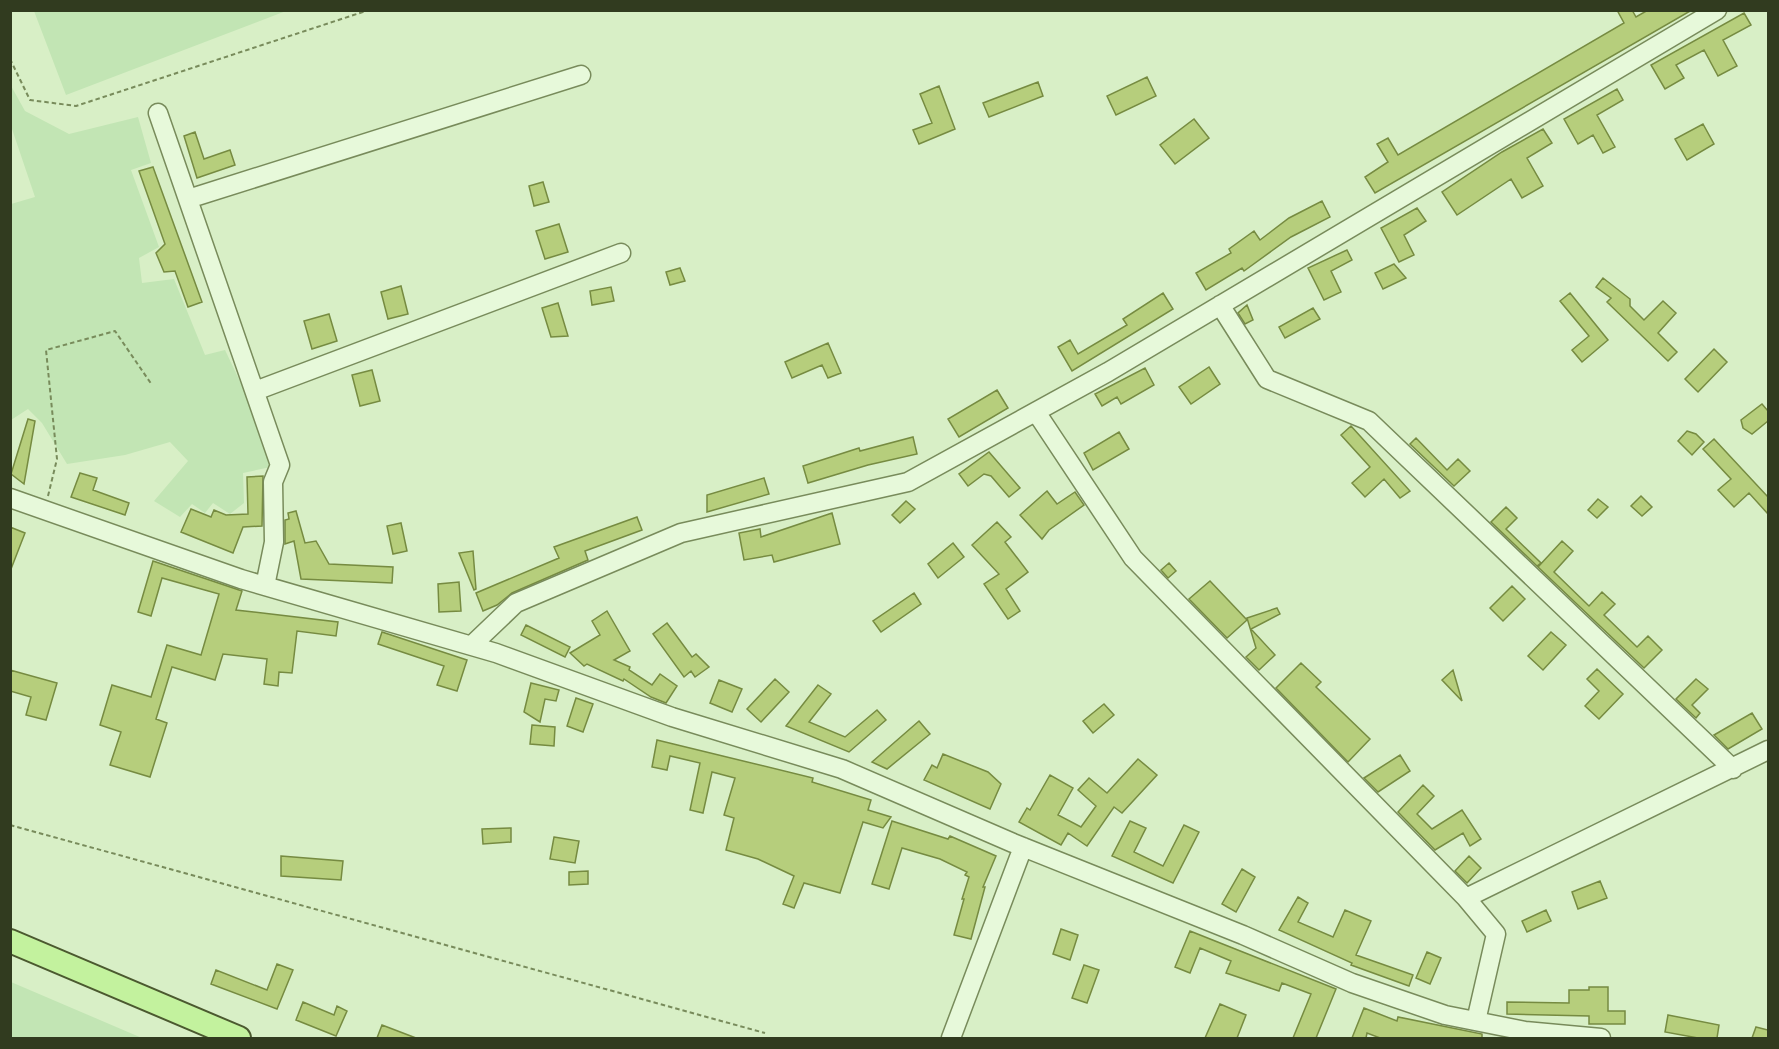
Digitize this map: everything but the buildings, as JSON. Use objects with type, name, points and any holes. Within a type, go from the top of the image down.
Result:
[{"type":"main road","points":[[10,940],[239,1038]]},
{"type":"street","points":[[472,645],[516,603],[681,533],[908,482],[1036,412],[1220,306],[1717,10]]},
{"type":"street","points":[[188,199],[581,75]]},
{"type":"street","points":[[158,112],[280,465],[273,482],[274,542],[265,586]]},
{"type":"street","points":[[255,391],[621,253]]},
{"type":"street","points":[[1220,306],[1267,379],[1369,421],[1733,769]]},
{"type":"street","points":[[1036,412],[1134,558],[1466,898],[1496,933],[1476,1021]]},
{"type":"street","points":[[10,498],[265,586],[472,645],[672,717],[842,769],[1023,847],[1243,935],[1352,983],[1445,1015],[1527,1035],[1601,1038]]},
{"type":"street","points":[[1466,898],[1768,750]]},
{"type":"street","points":[[951,1038],[1023,847]]},
{"type":"path","points":[[10,59],[30,100],[76,106],[369,10]]},
{"type":"path","points":[[45,510],[57,459],[46,350],[115,331],[152,385]]},
{"type":"path","points":[[10,825],[765,1033]]},
{"type":"green space","points":[[34,11],[286,11],[66,95]]},
{"type":"green space","points":[[10,84],[25,111],[69,134],[138,117],[151,163],[131,170],[159,247],[139,258],[142,283],[174,279],[205,355],[225,350],[280,465],[243,473],[244,503],[230,514],[213,503],[205,513],[192,504],[180,517],[154,501],[188,461],[170,442],[125,455],[67,464],[42,423],[28,409],[11,420],[11,204],[35,197],[11,126]]},
{"type":"green space","points":[[11,982],[142,1038],[11,1038]]}]
